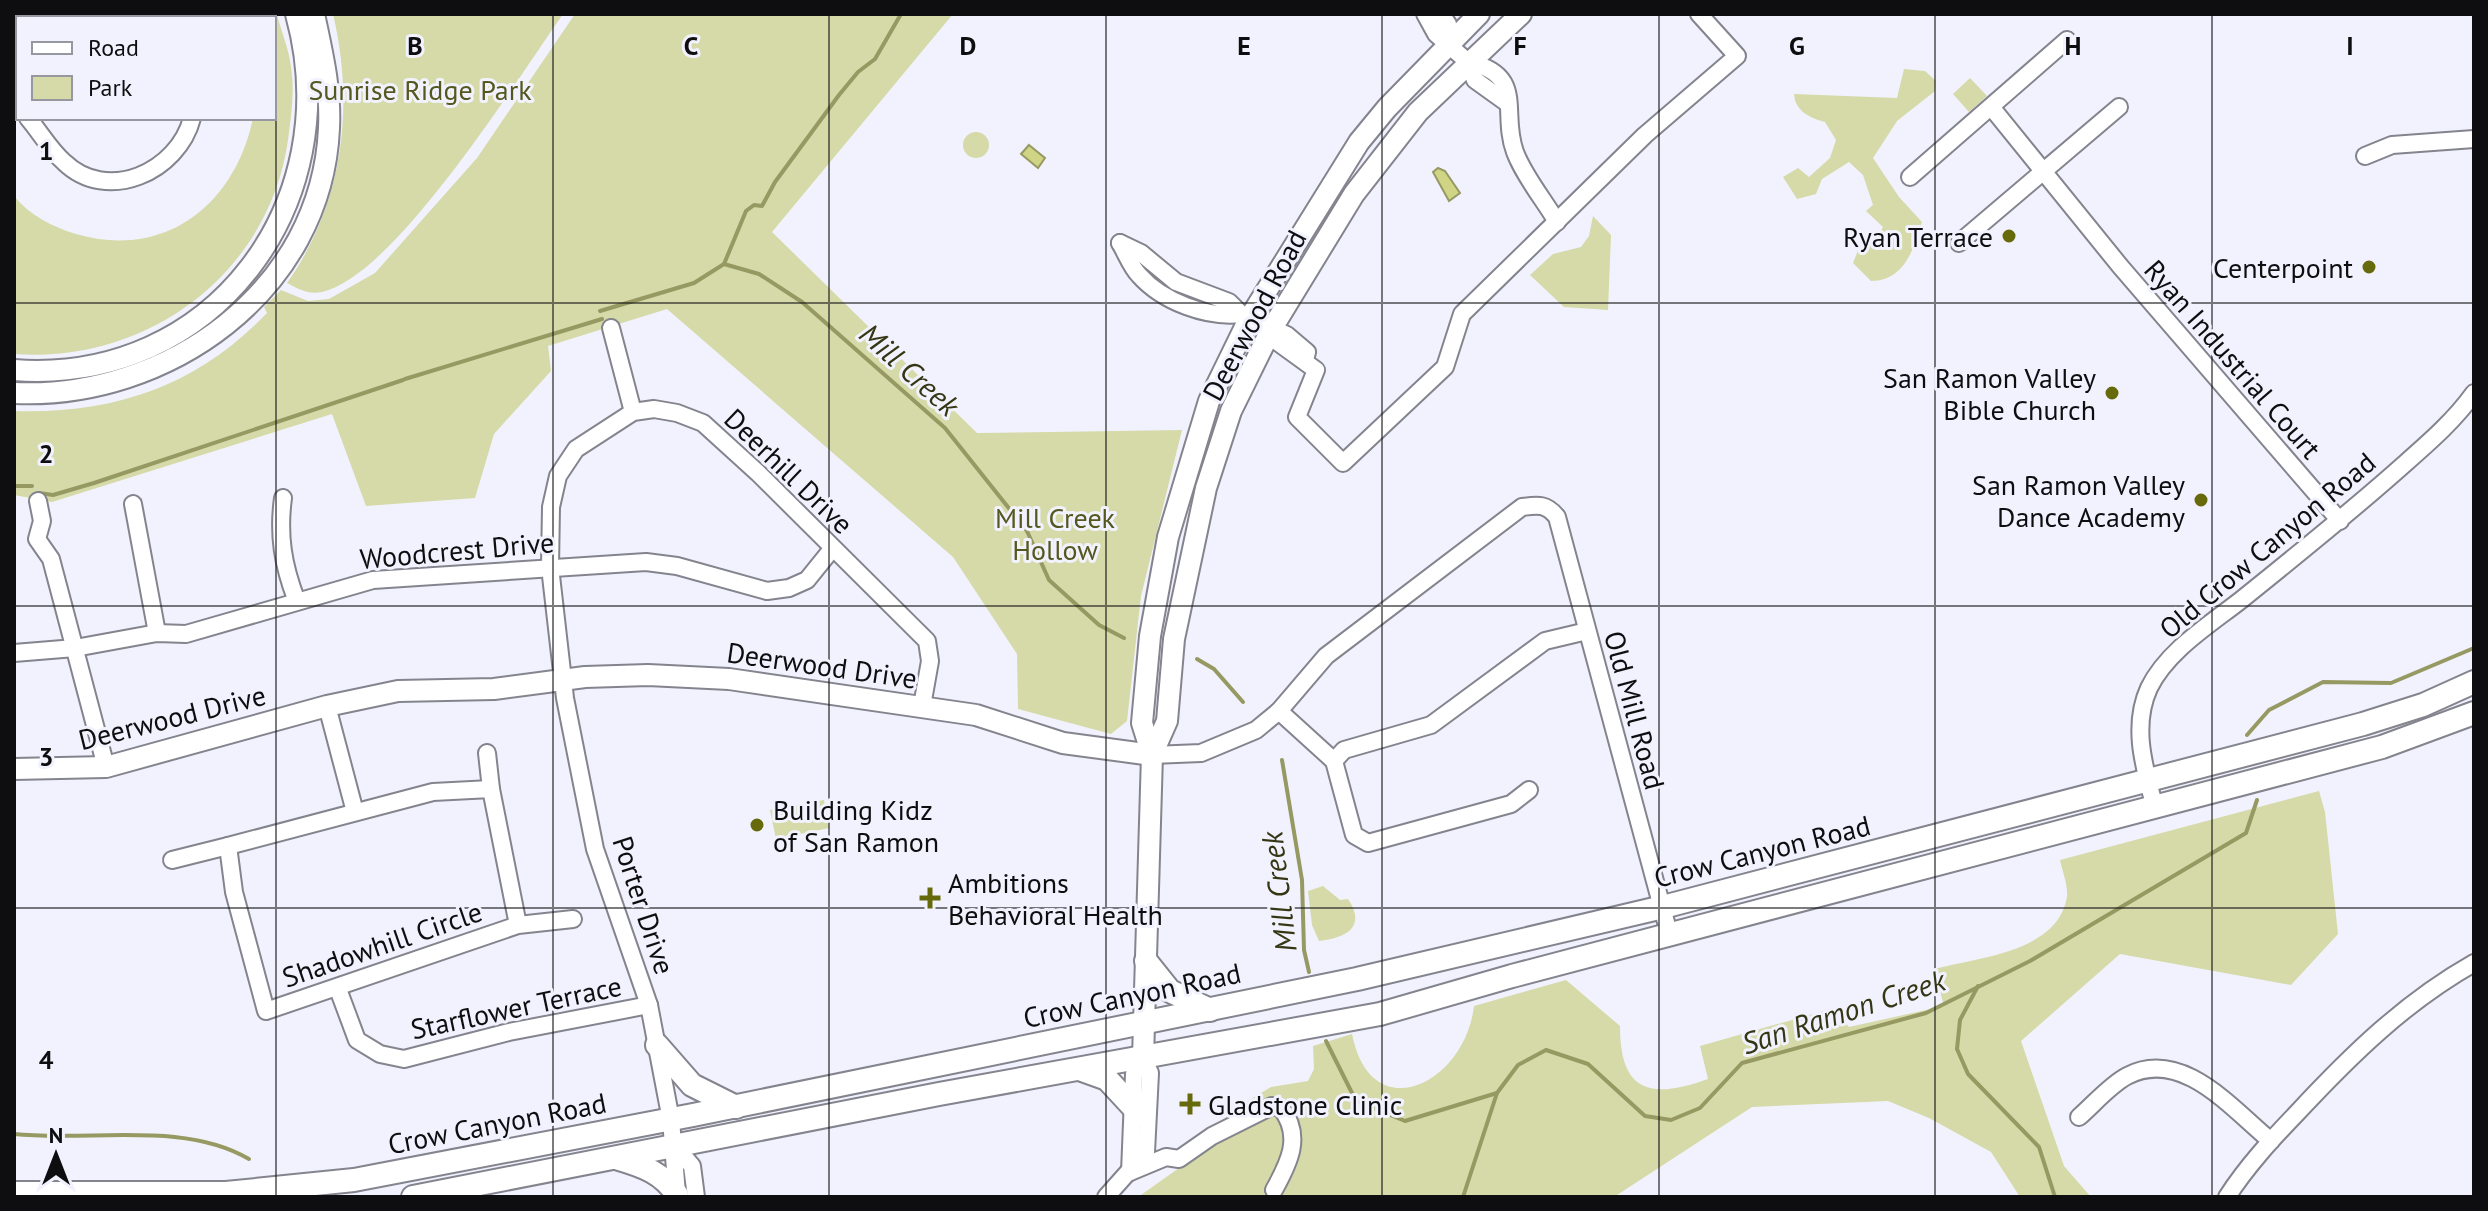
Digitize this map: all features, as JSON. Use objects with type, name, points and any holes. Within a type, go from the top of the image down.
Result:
[{"type":"main road","name":"Crow Canyon Road","points":[[14,1193],[263,1194],[403,1172],[1145,1024],[1663,907],[2363,724],[2423,705],[2474,682]]},
{"type":"main road","name":"Crow Canyon Road","points":[[413,1197],[1380,1014],[1512,976],[1670,937],[2390,744],[2474,713]]},
{"type":"main road","points":[[1146,961],[1159,982],[1170,991],[1189,1003],[1211,1010]]},
{"type":"main road","points":[[657,1045],[692,1085],[736,1107]]},
{"type":"main road","points":[[1081,1069],[1107,1079],[1133,1107]]},
{"type":"main road","points":[[614,1158],[645,1167],[684,1196]]},
{"type":"street","points":[[14,370],[69,370],[144,351],[208,312],[258,261],[281,224],[305,148],[309,109],[307,65],[296,14]]},
{"type":"street","points":[[14,393],[48,394],[90,389],[130,379],[170,363],[204,343],[233,319],[284,262],[316,194],[329,130],[326,66],[314,14]]},
{"type":"street","points":[[1425,14],[1436,34],[1468,62],[1487,66],[1502,80],[1507,89],[1514,151],[1557,222]]},
{"type":"street","points":[[1441,14],[1448,24],[1449,43]]},
{"type":"street","name":"Deerwood Road","points":[[1143,1058],[1152,755],[1142,723],[1150,636],[1168,537],[1209,401],[1245,317],[1359,142],[1479,14]]},
{"type":"street","name":"Deerwood Road","points":[[1152,755],[1167,721],[1174,639],[1206,488],[1231,411],[1354,194],[1418,112],[1521,14]]},
{"type":"street","points":[[1245,317],[1224,317],[1163,295],[1139,275],[1120,243],[1141,253],[1187,289],[1229,302],[1245,317],[1274,332],[1276,341],[1316,370],[1297,417],[1343,463],[1445,367],[1462,314],[1645,135],[1737,56],[1699,14]]},
{"type":"street","points":[[1910,177],[2067,40]]},
{"type":"street","points":[[1959,243],[2119,107]]},
{"type":"street","points":[[1992,108],[2042,171]]},
{"type":"street","points":[[30,120],[65,164],[101,181],[123,183],[152,171],[173,155],[191,120]]},
{"type":"street","points":[[2365,156],[2392,145],[2474,139]]},
{"type":"street","name":"Ryan Industrial Court","points":[[2042,171],[2340,521]]},
{"type":"street","points":[[562,681],[550,566],[551,507],[558,476],[576,449],[633,412],[611,328]]},
{"type":"street","name":"Old Crow Canyon Road","points":[[2155,808],[2142,759],[2141,723],[2148,690],[2161,669],[2185,644],[2340,521],[2455,418],[2474,393]]},
{"type":"street","name":"Deerhill Drive","points":[[633,412],[654,409],[677,413],[703,423],[927,641],[930,661],[922,706]]},
{"type":"street","points":[[283,498],[280,524],[283,560],[296,599]]},
{"type":"street","points":[[38,501],[42,521],[37,539],[51,559],[106,767]]},
{"type":"street","points":[[133,504],[157,633]]},
{"type":"street","name":"Deerwood Drive","points":[[14,769],[106,767],[327,706],[398,691],[494,689],[648,675],[729,679],[922,706],[976,715],[1063,743],[1152,755],[1201,753],[1256,730],[1279,711],[1326,656],[1522,507],[1540,504]]},
{"type":"street","name":"Old Mill Road","points":[[1540,504],[1550,508],[1557,517],[1670,937]]},
{"type":"street","name":"Woodcrest Drive","points":[[14,653],[75,648],[157,633],[186,634],[296,599],[373,580],[646,562],[677,566],[767,591],[789,588],[807,580],[832,549]]},
{"type":"street","points":[[1334,761],[1344,750],[1431,725],[1545,641],[1587,631]]},
{"type":"street","name":"Porter Drive","points":[[562,681],[595,849],[649,1005],[675,1146]]},
{"type":"street","points":[[327,706],[355,812]]},
{"type":"street","points":[[1279,711],[1334,761],[1354,835],[1368,843],[1511,804],[1529,790]]},
{"type":"street","name":"Shadowhill Circle","points":[[228,846],[234,892],[266,1011],[338,989],[518,925],[491,789],[487,753]]},
{"type":"street","points":[[172,860],[433,792],[491,789]]},
{"type":"street","points":[[518,925],[573,919]]},
{"type":"street","points":[[2227,1197],[2271,1141],[2329,1078],[2401,1010],[2474,963]]},
{"type":"street","name":"Starflower Terrace","points":[[338,989],[357,1040],[380,1054],[404,1059],[509,1032],[649,1005]]},
{"type":"street","points":[[1130,1172],[1134,1074],[1143,1058]]},
{"type":"street","points":[[1106,1197],[1146,1152],[1150,1073],[1143,1058]]},
{"type":"street","points":[[2079,1117],[2127,1076],[2159,1068],[2190,1074],[2271,1141]]},
{"type":"street","points":[[1130,1172],[1166,1157],[1179,1159],[1212,1136],[1272,1106],[1281,1108],[1287,1116],[1293,1135],[1287,1167],[1274,1190]]},
{"type":"street","points":[[675,1146],[692,1166],[684,1196]]},
{"type":"green space","points":[[277,14],[290,60],[293,94],[288,140],[276,188],[256,231],[228,269],[194,301],[154,326],[110,344],[63,353],[14,354],[14,196],[34,215],[50,224],[76,234],[108,240],[139,239],[166,232],[191,218],[213,200],[230,176],[244,149],[252,120],[276,120],[276,16],[264,16]]},
{"type":"green space","name":"Sunrise Ridge Park","points":[[333,14],[563,14],[486,126],[418,214],[384,251],[351,278],[313,293],[287,283],[321,221],[339,154],[343,84]]},
{"type":"green space","name":"Mill Creek Hollow","points":[[575,14],[953,14],[772,232],[977,433],[1182,430],[1141,596],[1127,721],[1111,734],[1018,709],[1017,654],[953,557],[667,309],[548,346],[551,371],[494,434],[475,498],[366,506],[332,414],[52,502],[14,495],[14,411],[86,407],[120,401],[152,390],[212,360],[267,313],[264,307],[281,290],[308,301],[329,299],[375,273],[477,158]]},
{"type":"green space","points":[[1904,69],[1925,71],[1936,81],[1935,91],[1897,121],[1873,158],[1899,197],[1922,222],[1911,253],[1900,269],[1892,276],[1871,281],[1853,263],[1859,248],[1876,242],[1883,227],[1866,211],[1873,205],[1863,175],[1849,162],[1822,179],[1816,194],[1797,199],[1783,177],[1798,168],[1809,177],[1830,158],[1836,140],[1825,122],[1800,109],[1794,94],[1897,98]]},
{"type":"green space","points":[[1970,78],[1987,96],[1969,112],[1953,94]]},
{"type":"green space","points":[[976,132],[985,136],[989,145],[985,154],[976,158],[967,154],[963,145],[967,136]]},
{"type":"green space","points":[[1593,216],[1611,235],[1608,310],[1564,307],[1530,275],[1553,254],[1581,247],[1589,236]]},
{"type":"green space","points":[[2319,791],[2325,812],[2338,934],[2291,985],[2120,954],[2021,1041],[2064,1166],[2091,1197],[2020,1197],[1991,1152],[1929,1118],[1888,1101],[1752,1107],[1614,1197],[1138,1197],[1189,1161],[1203,1135],[1249,1100],[1271,1087],[1308,1081],[1314,1069],[1313,1046],[1352,1034],[1362,1064],[1378,1081],[1397,1088],[1417,1085],[1436,1074],[1454,1057],[1467,1034],[1474,1006],[1566,980],[1620,1026],[1626,1065],[1642,1085],[1670,1089],[1688,1085],[1708,1079],[1700,1046],[1834,1008],[1849,1027],[1944,1006],[1934,969],[1994,955],[2033,941],[2061,915],[2067,892],[2060,860]]},
{"type":"green space","points":[[824,800],[829,828],[776,839],[770,810]]},
{"type":"green space","points":[[1323,886],[1340,900],[1348,899],[1355,917],[1354,924],[1345,934],[1319,941],[1312,925],[1308,891]]},
{"type":"shaded area","points":[[1029,145],[1045,158],[1038,168],[1021,154]]},
{"type":"shaded area","points":[[1438,168],[1445,171],[1460,193],[1449,201],[1433,172]]},
{"type":"waterway","points":[[724,264],[746,211],[754,205],[762,206],[775,182],[839,95],[858,72],[875,59],[901,14]]},
{"type":"waterway","name":"Mill Creek","points":[[600,311],[694,283],[724,264],[759,274],[802,302],[945,428],[1027,531],[1049,580],[1099,625],[1124,638]]},
{"type":"waterway","points":[[405,379],[602,319]]},
{"type":"waterway","points":[[39,493],[53,495],[94,483],[403,380]]},
{"type":"waterway","points":[[14,486],[32,486]]},
{"type":"waterway","name":"San Ramon Creek","points":[[2247,735],[2269,710],[2323,682],[2391,683],[2474,648]]},
{"type":"waterway","name":"Mill Creek","points":[[1197,659],[1214,669],[1243,702]]},
{"type":"waterway","name":"Mill Creek","points":[[1282,760],[1302,880],[1304,950],[1309,972]]},
{"type":"waterway","name":"San Ramon Creek","points":[[1463,1197],[1497,1093],[1518,1065],[1546,1050],[1588,1064],[1645,1116],[1671,1120],[1700,1108],[1742,1063],[1926,1013],[2030,961],[2246,833],[2257,800]]},
{"type":"waterway","points":[[1978,986],[1960,1020],[1957,1049],[1968,1074],[2039,1147],[2055,1197]]},
{"type":"waterway","name":"Mill Creek","points":[[1326,1041],[1356,1101],[1405,1121],[1497,1093]]},
{"type":"waterway","points":[[14,1134],[165,1136],[223,1147],[249,1159]]},
{"type":"place","name":"Ryan Terrace","points":[[2009,236]]},
{"type":"place","name":"Centerpoint","points":[[2369,267]]},
{"type":"place","name":"San Ramon Valley Bible Church","points":[[2112,393]]},
{"type":"place","name":"San Ramon Valley Dance Academy","points":[[2201,500]]},
{"type":"place","name":"Building Kidz of San Ramon","points":[[757,825]]},
{"type":"place","name":"Ambitions Behavioral Health","points":[[930,898]]},
{"type":"place","name":"Gladstone Clinic","points":[[1190,1104]]}]
